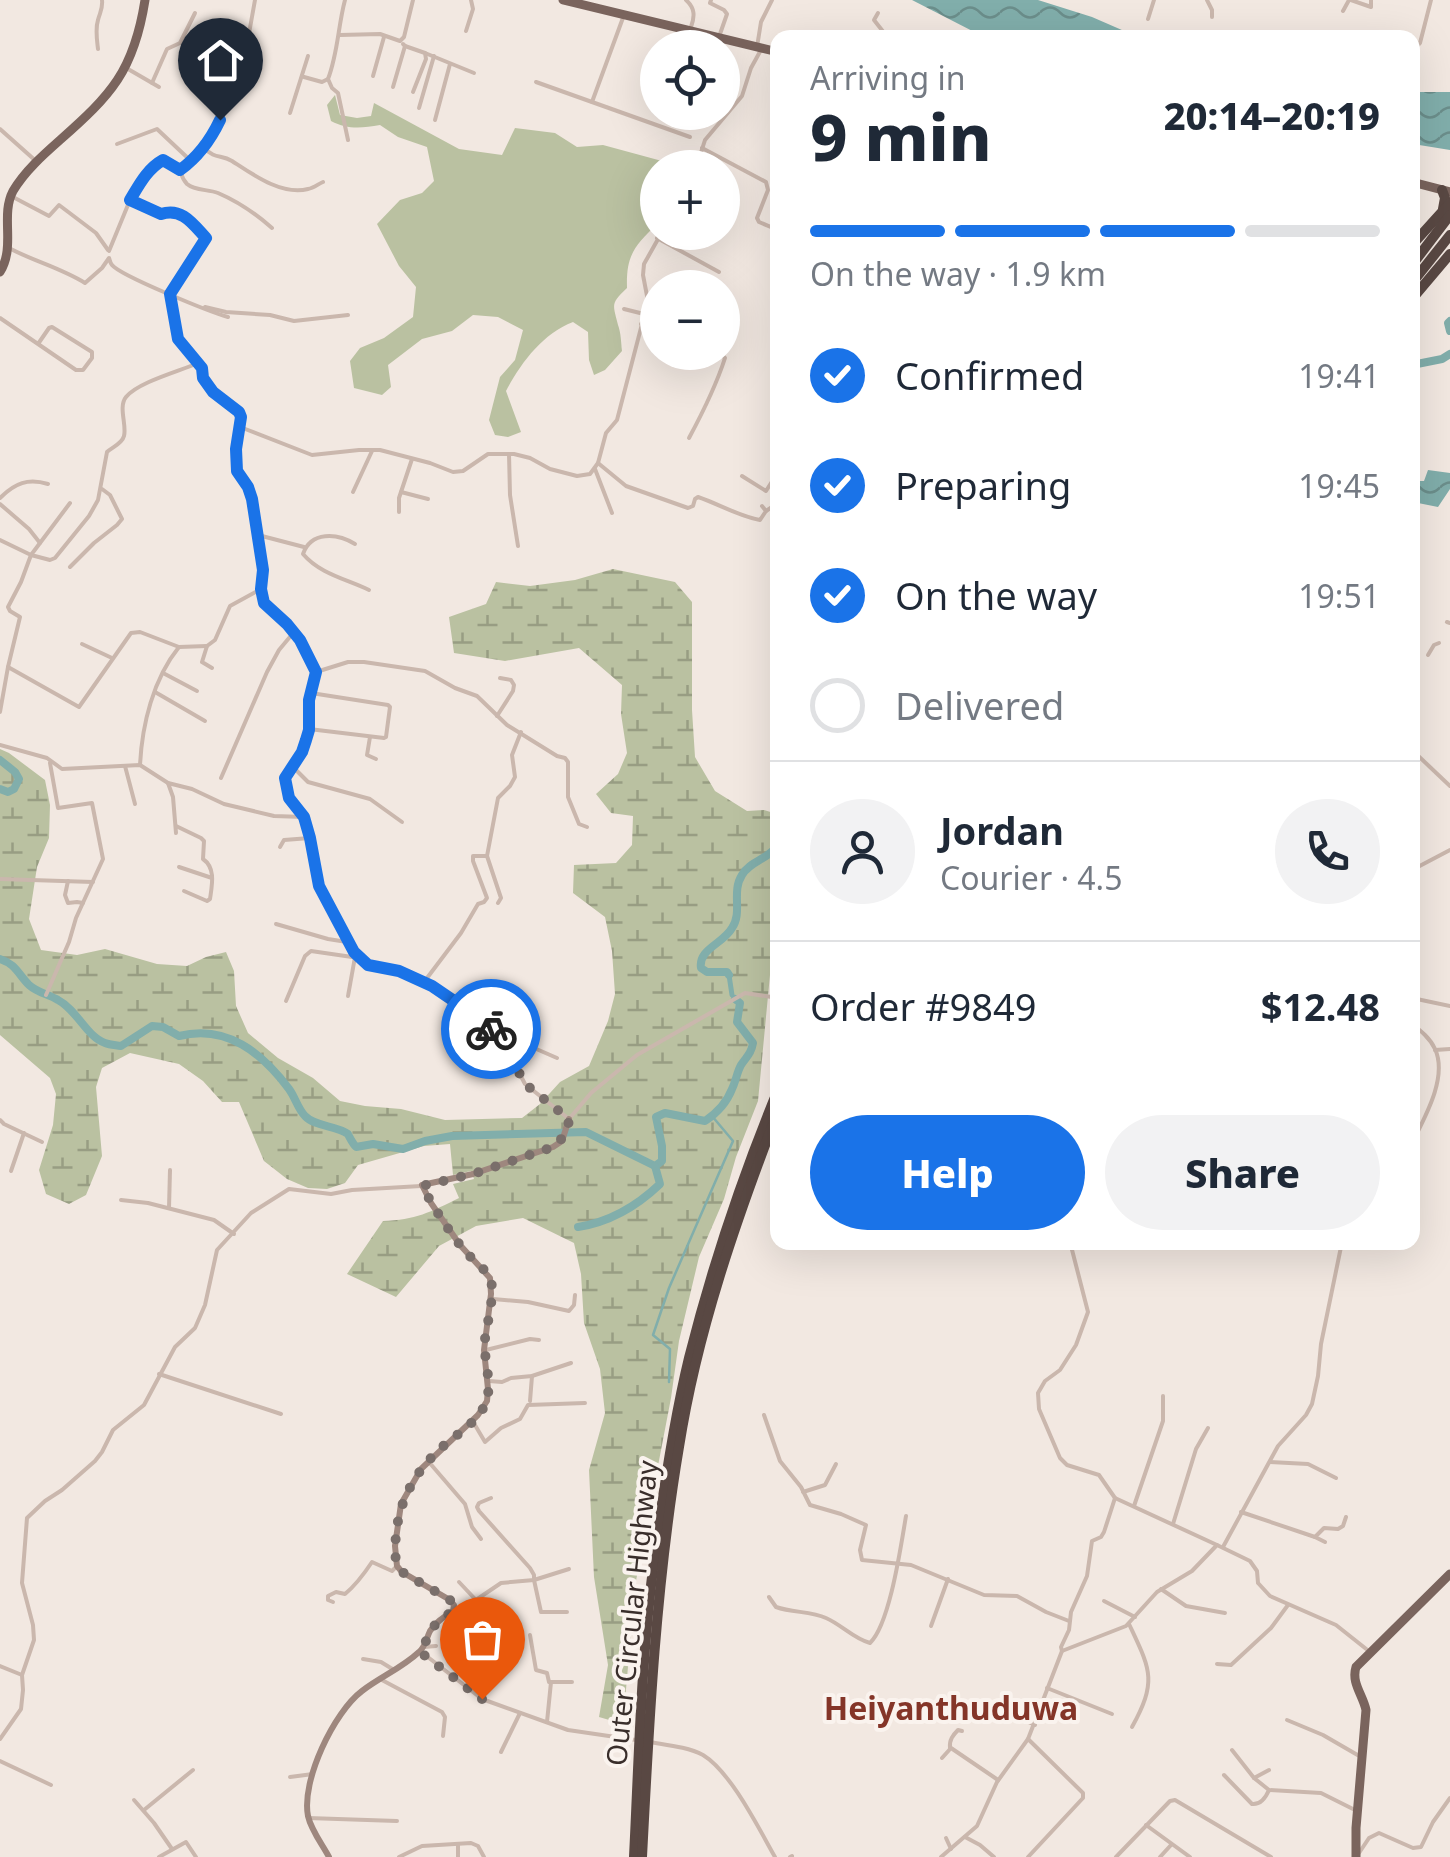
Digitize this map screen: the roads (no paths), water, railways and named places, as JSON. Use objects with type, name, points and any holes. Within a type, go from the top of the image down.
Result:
[{"type":"highway","points":[[1420,252],[1448,209],[1447,190]]},
{"type":"highway","points":[[1420,237],[1448,209]]},
{"type":"highway","points":[[1420,273],[1450,235]]},
{"type":"highway","points":[[1420,290],[1450,254]]},
{"type":"highway","name":"Outer Circular Highway","points":[[634,1857],[644,1668],[672,1443],[689,1360],[718,1255],[770,1112]]},
{"type":"highway","name":"Outer Circular Highway","points":[[642,1857],[653,1651],[679,1444],[726,1258],[770,1134]]},
{"type":"main road","points":[[0,272],[8,248],[6,214],[10,196],[36,162],[108,96],[125,68],[145,0]]},
{"type":"main road","points":[[563,0],[686,30]]},
{"type":"main road","points":[[740,43],[770,50]]},
{"type":"main road","points":[[1420,182],[1447,190]]},
{"type":"main road","points":[[1356,1857],[1366,1710],[1354,1674],[1360,1661],[1450,1574]]},
{"type":"street","points":[[98,49],[102,0]]},
{"type":"street","points":[[180,170],[203,148],[220,120],[253,21],[255,0]]},
{"type":"street","points":[[345,0],[328,79],[338,93],[348,140]]},
{"type":"street","points":[[401,40],[413,0]]},
{"type":"street","points":[[466,32],[473,10],[471,0]]},
{"type":"street","points":[[686,0],[694,10],[690,30]]},
{"type":"street","points":[[711,0],[727,14],[722,30]]},
{"type":"street","points":[[770,227],[757,218],[768,190],[766,182],[702,148],[742,96],[760,48],[761,22],[772,0]]},
{"type":"street","points":[[1148,20],[1154,0]]},
{"type":"street","points":[[1206,0],[1212,17]]},
{"type":"street","points":[[1344,10],[1350,0],[1371,7],[1371,0]]},
{"type":"street","points":[[1420,42],[1430,0]]},
{"type":"street","points":[[152,83],[167,50],[180,43],[195,12]]},
{"type":"street","points":[[878,13],[874,20],[882,30]]},
{"type":"street","points":[[592,102],[624,15]]},
{"type":"street","points":[[340,35],[401,40],[405,46],[474,73]]},
{"type":"street","points":[[373,76],[384,36]]},
{"type":"street","points":[[393,87],[405,46]]},
{"type":"street","points":[[413,92],[425,53]]},
{"type":"street","points":[[290,113],[308,56]]},
{"type":"street","points":[[419,108],[434,56]]},
{"type":"street","points":[[435,120],[450,64]]},
{"type":"street","points":[[125,68],[159,86]]},
{"type":"street","points":[[303,76],[322,82],[328,79]]},
{"type":"street","points":[[536,82],[690,137]]},
{"type":"street","points":[[0,129],[36,162]]},
{"type":"street","points":[[117,144],[157,129],[192,161]]},
{"type":"street","points":[[203,148],[257,178],[280,186],[308,190],[323,182]]},
{"type":"street","points":[[108,250],[144,176],[163,160],[180,170],[187,184],[240,203],[272,228]]},
{"type":"street","points":[[10,196],[49,216],[58,205],[96,234],[108,250],[112,265],[228,317]]},
{"type":"street","points":[[130,200],[161,214],[170,211],[186,216],[206,238],[170,294],[178,339],[202,368],[203,378],[213,392],[239,412],[237,471],[248,487],[258,535],[264,603],[294,632],[316,672],[309,730],[302,752],[285,778],[289,798],[304,817],[319,886],[357,957],[348,996]]},
{"type":"street","points":[[8,248],[85,283],[109,258]]},
{"type":"street","points":[[679,250],[715,270]]},
{"type":"street","points":[[202,307],[270,314],[294,321],[348,316]]},
{"type":"street","points":[[624,309],[640,313]]},
{"type":"street","points":[[0,318],[38,344],[76,370],[84,370],[92,358],[92,352],[52,328],[38,344]]},
{"type":"street","points":[[240,427],[312,455],[359,450],[392,452],[462,472],[488,454],[509,454],[577,476],[590,474],[597,466],[606,433],[617,420],[640,329]]},
{"type":"street","points":[[0,540],[30,556],[56,558],[89,516],[102,489],[107,452],[124,436],[126,397],[161,376],[198,363]]},
{"type":"street","points":[[689,438],[721,370]]},
{"type":"street","points":[[353,492],[372,450]]},
{"type":"street","points":[[509,454],[518,546]]},
{"type":"street","points":[[399,512],[412,459]]},
{"type":"street","points":[[597,466],[626,486],[688,508],[698,498],[760,520],[764,509],[770,506]]},
{"type":"street","points":[[597,466],[612,513]]},
{"type":"street","points":[[742,476],[766,491],[770,485]]},
{"type":"street","points":[[40,542],[0,501],[17,484],[48,484]]},
{"type":"street","points":[[70,567],[122,519],[110,495],[102,489]]},
{"type":"street","points":[[401,492],[428,499]]},
{"type":"street","points":[[0,712],[20,617],[8,607],[30,556],[70,503]]},
{"type":"street","points":[[258,535],[304,547]]},
{"type":"street","points":[[355,544],[330,535],[310,540],[303,554],[326,572],[368,590]]},
{"type":"street","points":[[212,668],[202,664],[230,606],[261,589]]},
{"type":"street","points":[[8,667],[79,706],[134,631],[179,647],[208,646]]},
{"type":"street","points":[[221,778],[266,672],[294,632]]},
{"type":"street","points":[[82,644],[112,658]]},
{"type":"street","points":[[1428,655],[1439,644]]},
{"type":"street","points":[[140,765],[140,749],[155,692],[179,647]]},
{"type":"street","points":[[316,672],[348,662],[425,671],[476,696],[497,716],[566,758],[568,798],[579,824],[587,827]]},
{"type":"street","points":[[163,673],[197,691]]},
{"type":"street","points":[[497,716],[514,684],[500,678]]},
{"type":"street","points":[[155,692],[205,721]]},
{"type":"street","points":[[309,730],[386,737],[390,707],[311,693]]},
{"type":"street","points":[[498,903],[501,898],[487,856],[498,798],[514,777],[512,755],[521,732]]},
{"type":"street","points":[[370,737],[366,755],[376,759]]},
{"type":"street","points":[[0,745],[62,768],[140,765],[168,782],[224,804],[274,816],[304,817]]},
{"type":"street","points":[[1420,758],[1450,786]]},
{"type":"street","points":[[46,995],[103,859],[92,803],[58,808],[50,761]]},
{"type":"street","points":[[126,766],[135,804]]},
{"type":"street","points":[[292,766],[308,782],[370,799],[402,822]]},
{"type":"street","points":[[168,782],[176,830],[201,838],[202,859],[213,872],[207,901],[184,891]]},
{"type":"street","points":[[280,848],[284,840],[310,838]]},
{"type":"street","points":[[1420,864],[1450,850]]},
{"type":"street","points":[[424,982],[478,904],[487,898],[473,856],[487,856]]},
{"type":"street","points":[[179,867],[212,878]]},
{"type":"street","points":[[0,878],[93,882]]},
{"type":"street","points":[[68,881],[68,903],[82,904]]},
{"type":"street","points":[[276,924],[347,942]]},
{"type":"street","points":[[286,1001],[305,956],[311,951],[357,957],[375,968],[399,971],[424,982],[479,1018],[508,1051],[525,1084],[569,1121]]},
{"type":"street","points":[[0,1739],[21,1709],[22,1675],[34,1631],[22,1583],[27,1518],[95,1461],[113,1430],[144,1406],[174,1347],[196,1328],[217,1250],[250,1213],[289,1189],[331,1194],[422,1186],[473,1174],[553,1147],[562,1141],[569,1121],[590,1092],[637,1055],[744,993],[770,997]]},
{"type":"street","points":[[1420,1000],[1450,1006]]},
{"type":"street","points":[[1420,1032],[1436,1050],[1440,1071],[1420,1122]]},
{"type":"street","points":[[508,1051],[518,1041],[557,1058]]},
{"type":"street","points":[[1436,1050],[1450,1049]]},
{"type":"street","points":[[0,1136],[2,1122],[42,1142]]},
{"type":"street","points":[[12,1170],[24,1133]]},
{"type":"street","points":[[169,1208],[170,1170]]},
{"type":"street","points":[[422,1186],[460,1245],[490,1278],[484,1350],[486,1402],[421,1469],[401,1504],[395,1546],[397,1566],[402,1572],[450,1600],[453,1611]]},
{"type":"street","points":[[121,1200],[148,1202],[214,1220],[234,1234]]},
{"type":"street","points":[[1072,1250],[1088,1312],[1076,1346],[1038,1392],[1039,1410],[1060,1458],[1067,1465],[1099,1475],[1115,1498],[1250,1561],[1261,1588],[1270,1596],[1336,1625],[1370,1652]]},
{"type":"street","points":[[1062,1651],[1129,1624],[1161,1589],[1220,1546],[1278,1446],[1312,1404],[1340,1250]]},
{"type":"street","points":[[490,1298],[568,1310],[574,1305],[575,1295]]},
{"type":"street","points":[[484,1350],[517,1341],[540,1340]]},
{"type":"street","points":[[487,1381],[532,1376],[570,1363]]},
{"type":"street","points":[[160,1374],[281,1414]]},
{"type":"street","points":[[530,1404],[532,1376]]},
{"type":"street","points":[[1134,1506],[1163,1421],[1163,1396]]},
{"type":"street","points":[[472,1420],[486,1442],[500,1428],[520,1419],[530,1404],[585,1402]]},
{"type":"street","points":[[764,1415],[780,1461],[810,1505],[866,1525],[860,1550],[862,1560],[912,1566],[984,1595],[1017,1596],[1069,1620]]},
{"type":"street","points":[[1173,1524],[1196,1449],[1208,1428]]},
{"type":"street","points":[[428,1461],[466,1504],[472,1528],[481,1538]]},
{"type":"street","points":[[1270,1462],[1308,1464],[1336,1478]]},
{"type":"street","points":[[804,1492],[825,1485],[836,1464]]},
{"type":"street","points":[[491,1498],[477,1507],[530,1568],[541,1612],[567,1612]]},
{"type":"street","points":[[941,1857],[980,1819],[998,1780],[1035,1725],[1068,1634],[1077,1594],[1087,1576],[1092,1541],[1102,1536],[1115,1498]]},
{"type":"street","points":[[1241,1512],[1325,1542]]},
{"type":"street","points":[[769,1597],[776,1607],[822,1616],[870,1643],[878,1635],[898,1564],[906,1516]]},
{"type":"street","points":[[1314,1536],[1324,1528],[1338,1529],[1346,1518]]},
{"type":"street","points":[[333,1602],[328,1596],[336,1592],[345,1594],[372,1562],[392,1571],[397,1566]]},
{"type":"street","points":[[422,1649],[436,1623],[453,1611],[506,1582],[534,1580],[568,1569]]},
{"type":"street","points":[[931,1626],[948,1579]]},
{"type":"street","points":[[459,1582],[476,1600]]},
{"type":"street","points":[[1161,1589],[1186,1606],[1224,1613]]},
{"type":"street","points":[[1104,1601],[1136,1617]]},
{"type":"street","points":[[1217,1664],[1230,1666],[1271,1628],[1288,1604]]},
{"type":"street","points":[[1129,1624],[1149,1668],[1144,1705],[1132,1726]]},
{"type":"street","points":[[530,1635],[536,1670],[547,1673],[548,1682],[572,1682]]},
{"type":"street","points":[[330,1857],[308,1818],[308,1794],[313,1774],[345,1708],[360,1692],[422,1649],[436,1646]]},
{"type":"street","points":[[422,1649],[482,1699],[547,1724],[704,1756],[742,1800],[775,1857]]},
{"type":"street","points":[[364,1659],[388,1663],[394,1670]]},
{"type":"street","points":[[0,1666],[22,1675]]},
{"type":"street","points":[[380,1679],[442,1712],[443,1736]]},
{"type":"street","points":[[547,1724],[551,1682]]},
{"type":"street","points":[[1047,1688],[1112,1714]]},
{"type":"street","points":[[987,1703],[1035,1725]]},
{"type":"street","points":[[502,1752],[520,1713]]},
{"type":"street","points":[[1287,1720],[1361,1758]]},
{"type":"street","points":[[942,1758],[956,1732],[962,1731]]},
{"type":"street","points":[[1028,1739],[1083,1793],[1083,1798],[1028,1857]]},
{"type":"street","points":[[950,1748],[998,1780]]},
{"type":"street","points":[[1232,1750],[1269,1790],[1321,1793],[1358,1812]]},
{"type":"street","points":[[0,1762],[51,1785]]},
{"type":"street","points":[[144,1810],[192,1770]]},
{"type":"street","points":[[1254,1778],[1269,1770]]},
{"type":"street","points":[[290,1776],[313,1774]]},
{"type":"street","points":[[1224,1775],[1252,1804],[1265,1798],[1269,1790]]},
{"type":"street","points":[[1356,1857],[1374,1834],[1413,1848],[1422,1847],[1450,1798]]},
{"type":"street","points":[[134,1800],[172,1849]]},
{"type":"street","points":[[1116,1857],[1175,1800],[1272,1857]]},
{"type":"street","points":[[308,1818],[396,1821]]},
{"type":"street","points":[[1146,1825],[1190,1857]]},
{"type":"street","points":[[965,1837],[994,1857]]},
{"type":"street","points":[[946,1838],[951,1848]]},
{"type":"street","points":[[158,1857],[186,1842],[196,1857]]},
{"type":"street","points":[[399,1857],[422,1846],[475,1844],[484,1857]]},
{"type":"street","points":[[1160,1857],[1171,1844]]},
{"type":"street","points":[[458,1845],[458,1857]]},
{"type":"water","points":[[912,0],[1038,0],[1122,30],[970,30]]},
{"type":"water","points":[[1420,92],[1450,92],[1450,150],[1420,145]]},
{"type":"water","points":[[1428,470],[1450,473],[1450,489],[1438,507],[1420,503],[1420,481],[1424,481]]},
{"type":"waterway","points":[[1450,321],[1450,331]]},
{"type":"waterway","points":[[1420,363],[1450,354]]},
{"type":"waterway","points":[[0,760],[19,779],[14,789],[0,789]]},
{"type":"waterway","points":[[729,975],[707,972],[701,968],[701,961],[735,922],[737,888],[742,875],[770,854]]},
{"type":"waterway","points":[[0,959],[32,988],[65,1004],[105,1043],[121,1046],[152,1026],[179,1036],[213,1034],[242,1044],[278,1076],[305,1116],[348,1134],[356,1147],[373,1144],[403,1149],[452,1136],[586,1132],[655,1166],[662,1161],[656,1117],[665,1113],[705,1121],[727,1098],[750,1052],[753,1043],[737,1022],[740,1003],[735,999]]},
{"type":"waterway","points":[[729,975],[732,995]]},
{"type":"waterway","points":[[669,1382],[670,1349],[653,1335],[669,1288],[733,1141],[712,1116]]},
{"type":"waterway","points":[[578,1227],[612,1217],[642,1199],[660,1184],[655,1166]]},
{"type":"district","name":"Heiyanthuduwa","points":[[951,1709]]}]
